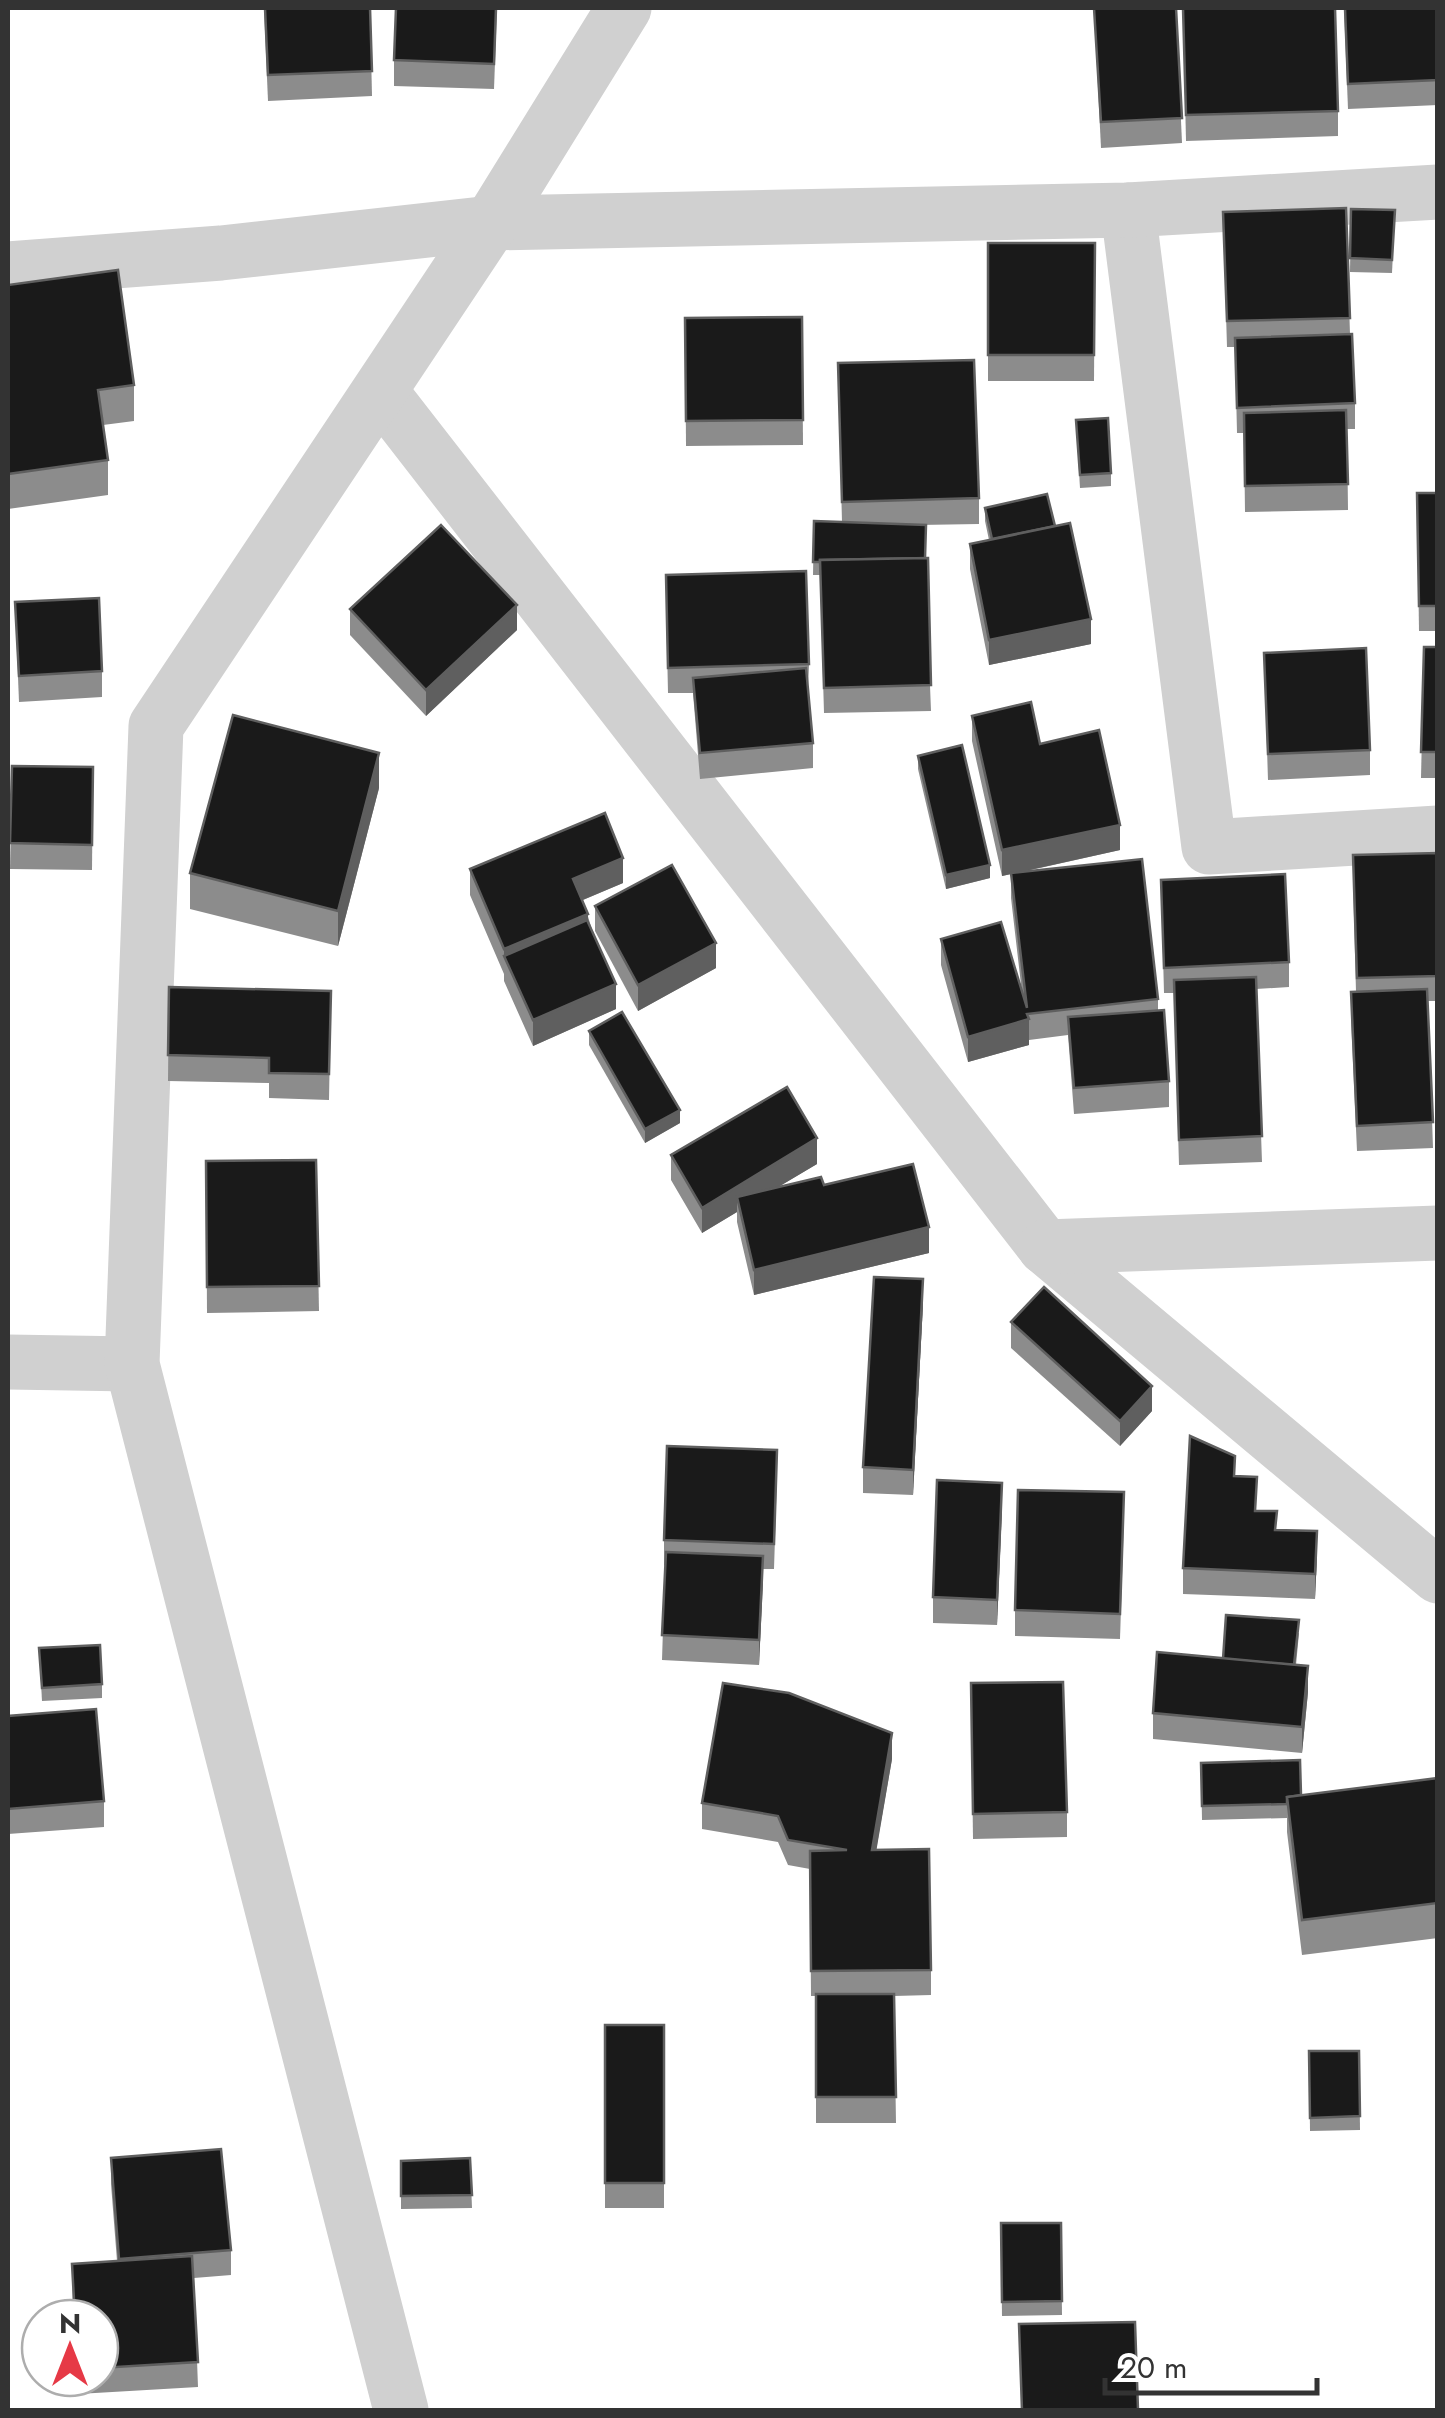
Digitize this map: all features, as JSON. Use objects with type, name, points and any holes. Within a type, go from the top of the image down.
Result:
[{"type":"street","points":[[401,2410],[132,1364],[156,726],[491,223],[624,8]]},
{"type":"street","points":[[8,268],[221,253],[491,223],[1128,210],[1438,192]]},
{"type":"street","points":[[1128,210],[1210,847],[1438,833]]},
{"type":"street","points":[[380,391],[1045,1247],[1438,1576]]},
{"type":"street","points":[[1045,1247],[1438,1233]]},
{"type":"street","points":[[8,1362],[132,1364]]},
{"type":"building","points":[[265,8],[370,8],[372,71],[268,75]]},
{"type":"building","points":[[396,8],[496,8],[494,64],[394,60]]},
{"type":"building","points":[[1094,8],[1176,8],[1182,118],[1101,122]]},
{"type":"building","points":[[1183,8],[1335,8],[1338,111],[1186,115]]},
{"type":"building","points":[[1345,8],[1438,8],[1438,80],[1348,84]]},
{"type":"building","points":[[1346,208],[1350,318],[1227,321],[1223,212]]},
{"type":"building","points":[[1351,209],[1395,210],[1392,260],[1350,258]]},
{"type":"building","points":[[988,243],[1095,243],[1094,355],[988,355]]},
{"type":"building","points":[[118,270],[134,385],[98,390],[108,460],[8,474],[8,285]]},
{"type":"building","points":[[802,317],[803,420],[686,421],[685,318]]},
{"type":"building","points":[[1352,334],[1355,403],[1237,408],[1235,338]]},
{"type":"building","points":[[974,360],[979,498],[842,502],[838,363]]},
{"type":"building","points":[[1346,410],[1348,484],[1245,486],[1244,413]]},
{"type":"building","points":[[1108,418],[1111,473],[1080,475],[1076,420]]},
{"type":"building","points":[[1417,493],[1438,493],[1438,606],[1419,606]]},
{"type":"building","points":[[1047,494],[1055,526],[992,539],[985,508]]},
{"type":"building","points":[[814,521],[926,525],[925,558],[813,562]]},
{"type":"building","points":[[1070,523],[1091,619],[989,640],[970,544]]},
{"type":"building","points":[[441,525],[517,605],[426,690],[350,609]]},
{"type":"building","points":[[928,558],[931,685],[824,688],[820,560]]},
{"type":"building","points":[[806,571],[809,664],[668,668],[666,575]]},
{"type":"building","points":[[99,598],[102,671],[19,676],[15,602]]},
{"type":"building","points":[[1424,647],[1438,647],[1438,752],[1421,752]]},
{"type":"building","points":[[1366,648],[1370,750],[1268,754],[1264,653]]},
{"type":"building","points":[[806,668],[813,743],[700,753],[693,678]]},
{"type":"building","points":[[1031,702],[1040,744],[1099,730],[1120,825],[1002,850],[972,716]]},
{"type":"building","points":[[233,715],[379,753],[338,911],[190,873]]},
{"type":"building","points":[[962,745],[990,865],[946,875],[918,756]]},
{"type":"building","points":[[12,766],[93,767],[92,845],[10,843]]},
{"type":"building","points":[[605,813],[623,858],[573,879],[588,914],[504,949],[470,869]]},
{"type":"building","points":[[1438,853],[1438,976],[1357,978],[1353,855]]},
{"type":"building","points":[[1142,859],[1158,999],[1027,1014],[1029,1019],[968,1037],[941,939],[1001,922],[1027,1008],[1011,873]]},
{"type":"building","points":[[672,865],[716,943],[638,985],[595,906]]},
{"type":"building","points":[[1285,874],[1289,962],[1164,968],[1161,880]]},
{"type":"building","points":[[587,920],[616,984],[533,1020],[504,956]]},
{"type":"building","points":[[1256,977],[1262,1136],[1179,1140],[1174,980]]},
{"type":"building","points":[[169,987],[331,991],[329,1074],[269,1073],[269,1058],[168,1055]]},
{"type":"building","points":[[1427,989],[1433,1122],[1357,1126],[1351,992]]},
{"type":"building","points":[[1164,1010],[1169,1081],[1074,1088],[1068,1017]]},
{"type":"building","points":[[622,1012],[680,1110],[645,1129],[589,1031]]},
{"type":"building","points":[[787,1087],[817,1138],[702,1208],[671,1155]]},
{"type":"building","points":[[316,1160],[319,1286],[207,1287],[206,1161]]},
{"type":"building","points":[[913,1164],[929,1227],[754,1270],[737,1197],[821,1177],[824,1185]]},
{"type":"building","points":[[874,1277],[923,1279],[913,1470],[863,1467]]},
{"type":"building","points":[[1044,1287],[1152,1386],[1120,1421],[1011,1322]]},
{"type":"building","points":[[1190,1436],[1235,1456],[1234,1476],[1257,1477],[1255,1511],[1277,1511],[1275,1530],[1317,1531],[1315,1574],[1183,1568]]},
{"type":"building","points":[[667,1446],[777,1450],[774,1544],[664,1540]]},
{"type":"building","points":[[937,1480],[1002,1483],[997,1600],[933,1597]]},
{"type":"building","points":[[1018,1490],[1124,1492],[1120,1614],[1015,1610]]},
{"type":"building","points":[[666,1552],[763,1556],[759,1640],[662,1635]]},
{"type":"building","points":[[1226,1615],[1299,1620],[1294,1665],[1223,1659]]},
{"type":"building","points":[[100,1645],[102,1684],[42,1688],[39,1648]]},
{"type":"building","points":[[1157,1652],[1308,1666],[1302,1727],[1153,1713]]},
{"type":"building","points":[[1063,1682],[1067,1812],[973,1814],[971,1683]]},
{"type":"building","points":[[723,1683],[789,1693],[892,1733],[872,1850],[929,1849],[931,1970],[811,1971],[810,1851],[847,1850],[788,1840],[778,1816],[702,1803]]},
{"type":"building","points":[[96,1709],[104,1801],[8,1809],[8,1716]]},
{"type":"building","points":[[1300,1760],[1301,1795],[1287,1797],[1287,1804],[1202,1806],[1201,1763]]},
{"type":"building","points":[[1438,1778],[1438,1903],[1302,1920],[1287,1797]]},
{"type":"building","points":[[816,1994],[894,1994],[896,2097],[816,2097]]},
{"type":"building","points":[[605,2025],[664,2025],[664,2183],[605,2183]]},
{"type":"building","points":[[1309,2051],[1359,2051],[1360,2116],[1310,2118]]},
{"type":"building","points":[[221,2149],[231,2250],[119,2259],[111,2158]]},
{"type":"building","points":[[470,2158],[472,2195],[401,2196],[401,2161]]},
{"type":"building","points":[[1001,2223],[1061,2223],[1062,2301],[1002,2302]]},
{"type":"building","points":[[192,2256],[198,2362],[120,2367],[120,2298],[74,2298],[72,2264]]},
{"type":"building","points":[[1135,2322],[1138,2410],[1022,2410],[1019,2324]]}]
